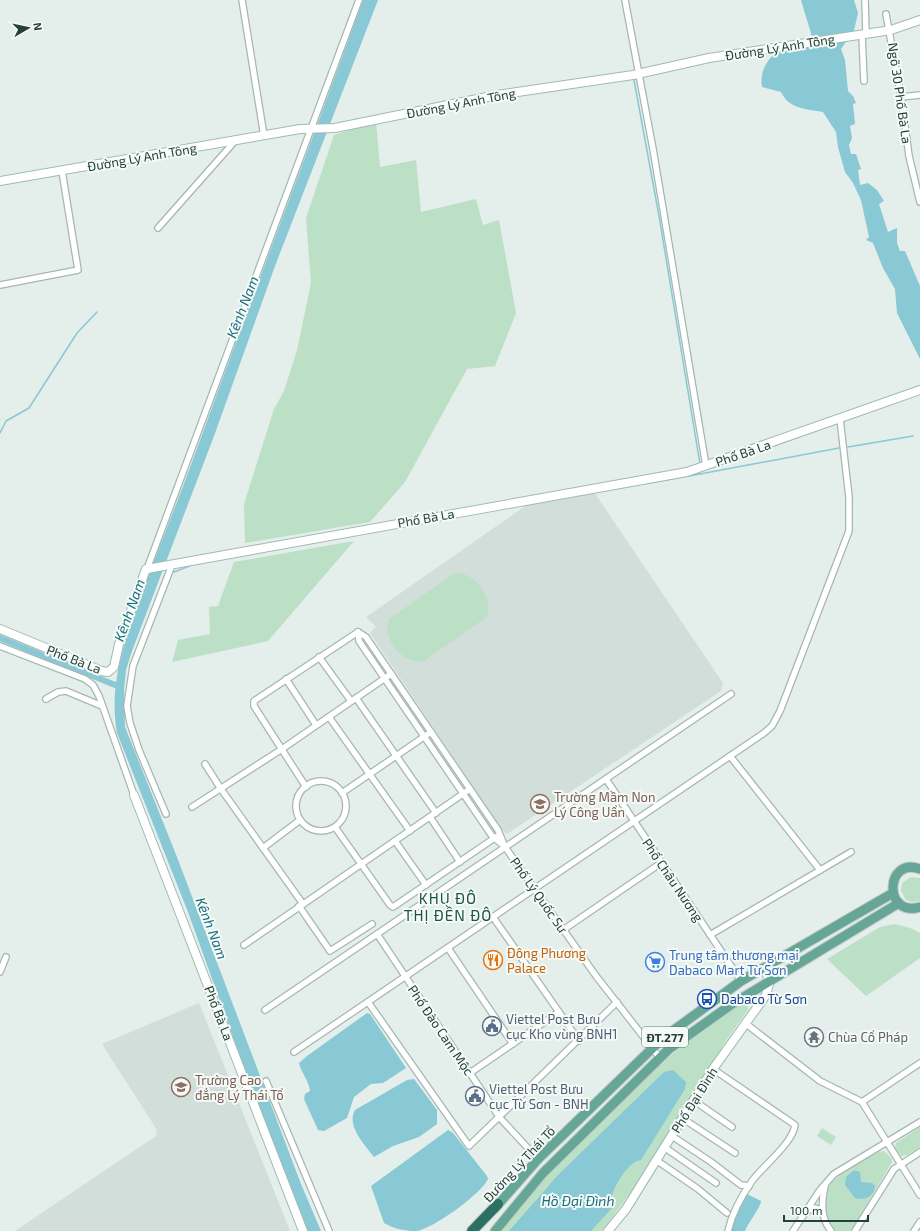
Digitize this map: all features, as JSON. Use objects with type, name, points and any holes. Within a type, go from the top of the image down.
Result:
[{"type":"highway","points":[[472,1231],[498,1204]]},
{"type":"main road","points":[[919,910],[908,908],[899,903],[893,893],[892,884],[898,873],[909,867],[920,869]]},
{"type":"main road","name":"Đường Lý Thái Tổ","points":[[477,1231],[498,1204],[538,1159],[652,1048],[693,1015],[741,981],[893,893]]},
{"type":"main road","name":"Đường Lý Thái Tổ","points":[[495,1231],[543,1173],[660,1058],[704,1022],[770,980],[899,903]]},
{"type":"street","points":[[242,0],[264,136]]},
{"type":"street","points":[[146,569],[359,0]]},
{"type":"street","points":[[625,0],[653,149],[706,466]]},
{"type":"street","points":[[864,81],[865,0]]},
{"type":"street","name":"Ngõ 30 Phố Bà La","points":[[886,14],[891,30],[909,156],[920,202]]},
{"type":"street","name":"Đường Lý Anh Tông","points":[[0,181],[264,136],[311,129],[335,128],[497,95],[638,74],[709,58],[864,35],[891,30],[920,20]]},
{"type":"street","points":[[901,97],[920,96]]},
{"type":"street","points":[[158,228],[235,141]]},
{"type":"street","points":[[0,285],[78,270],[62,171]]},
{"type":"street","name":"Phố Bà La","points":[[0,629],[102,671],[108,672],[114,667],[119,644],[146,569],[687,472],[920,390]]},
{"type":"street","points":[[294,1052],[764,733],[772,726],[780,711],[849,531],[850,510],[840,419]]},
{"type":"street","points":[[166,814],[139,750],[130,722],[127,706],[133,666],[172,565]]},
{"type":"street","points":[[306,786],[254,706],[254,701],[358,632]]},
{"type":"street","points":[[358,632],[366,637],[470,789],[497,836]]},
{"type":"street","points":[[358,632],[359,641],[384,679],[463,794],[497,836]]},
{"type":"street","points":[[0,646],[85,679],[93,685],[134,795]]},
{"type":"street","points":[[319,657],[354,700],[436,813]]},
{"type":"street","points":[[192,807],[282,749],[391,674]]},
{"type":"street","points":[[286,679],[316,725]]},
{"type":"street","points":[[46,699],[58,692],[66,691],[102,706]]},
{"type":"street","points":[[265,1010],[732,694]]},
{"type":"street","points":[[329,717],[410,831]]},
{"type":"street","points":[[342,793],[431,732]]},
{"type":"street","points":[[730,756],[820,870]]},
{"type":"street","points":[[205,764],[301,905],[330,951],[372,924]]},
{"type":"street","name":"Phố Châu Nương","points":[[606,779],[633,822],[741,981]]},
{"type":"street","points":[[314,782],[328,782],[335,785],[342,793],[346,803],[346,810],[344,817],[335,828],[322,832],[314,831],[308,828],[300,820],[296,803],[298,796],[306,786],[314,782]]},
{"type":"street","points":[[244,945],[470,789]]},
{"type":"street","name":"Phố Bà La","points":[[134,795],[303,1231]]},
{"type":"street","points":[[430,816],[460,862]]},
{"type":"street","points":[[262,848],[300,820]]},
{"type":"street","points":[[335,828],[393,907],[497,836]]},
{"type":"street","name":"Phố Lý Quốc Sư","points":[[497,836],[596,976],[660,1058]]},
{"type":"street","points":[[395,841],[426,885]]},
{"type":"street","points":[[710,934],[851,852]]},
{"type":"street","points":[[563,930],[662,864]]},
{"type":"street","points":[[493,917],[579,1041]]},
{"type":"street","name":"Phố Đào Cam Mộc","points":[[377,934],[500,1118],[538,1159]]},
{"type":"street","points":[[448,948],[513,1044]]},
{"type":"street","points":[[0,972],[6,957]]},
{"type":"street","points":[[763,968],[770,980]]},
{"type":"street","name":"Phố Đại Đình","points":[[608,1231],[626,1209],[713,1069],[766,995],[770,980]]},
{"type":"street","points":[[368,1002],[469,1146],[500,1118],[617,1002]]},
{"type":"street","points":[[470,1073],[559,1012]]},
{"type":"street","points":[[745,1023],[820,1081],[862,1102],[920,1196]]},
{"type":"street","points":[[862,1102],[920,1064]]},
{"type":"street","points":[[713,1069],[795,1125],[795,1130],[787,1142],[749,1186],[736,1210],[728,1231]]},
{"type":"street","points":[[266,1081],[329,1231]]},
{"type":"street","points":[[693,1100],[732,1127]]},
{"type":"street","points":[[682,1118],[735,1153]]},
{"type":"street","points":[[793,1231],[826,1182],[834,1174],[920,1122]]},
{"type":"street","points":[[672,1136],[711,1162],[741,1185],[749,1186]]},
{"type":"street","points":[[664,1148],[716,1183]]},
{"type":"street","points":[[855,1231],[888,1176],[900,1164],[920,1152]]},
{"type":"street","points":[[656,1160],[698,1189],[727,1213]]},
{"type":"street","points":[[826,1182],[822,1210],[824,1220],[831,1231]]},
{"type":"street","points":[[805,1212],[814,1208],[822,1210]]},
{"type":"street","points":[[914,1231],[920,1222]]},
{"type":"shaded area","points":[[594,492],[723,683],[721,691],[507,834],[501,829],[370,633],[376,627],[366,617],[527,505]]},
{"type":"shaded area","name":"Trường Cao đẳng Lý Thái Tổ","points":[[199,1003],[290,1231],[15,1231],[156,1136],[157,1130],[102,1044]]},
{"type":"green space","points":[[376,122],[380,167],[416,160],[421,212],[476,199],[483,225],[499,220],[516,313],[495,366],[467,369],[405,482],[370,522],[245,543],[244,504],[274,409],[284,391],[297,350],[311,283],[306,218],[334,135]]},
{"type":"green space","points":[[354,541],[268,641],[172,662],[178,640],[210,634],[209,607],[218,606],[234,562]]},
{"type":"green space","points":[[455,573],[463,574],[476,581],[485,594],[488,610],[487,617],[424,661],[416,661],[402,655],[391,642],[388,635],[387,627],[389,619]]},
{"type":"green space","points":[[911,877],[920,878],[920,901],[912,902],[906,900],[901,891],[902,883]]},
{"type":"green space","points":[[895,924],[910,928],[920,933],[920,958],[866,996],[827,959],[880,927]]},
{"type":"green space","points":[[742,1003],[748,1004],[748,1010],[727,1039],[650,1166],[602,1231],[499,1231],[555,1166],[653,1070],[699,1032]]},
{"type":"green space","points":[[920,1127],[920,1147],[907,1155],[901,1156],[895,1148],[896,1143]]},
{"type":"green space","points":[[822,1128],[836,1137],[831,1145],[817,1136]]},
{"type":"green space","points":[[884,1151],[892,1159],[892,1162],[851,1231],[835,1231],[826,1216],[824,1203],[826,1192],[833,1182],[854,1165],[879,1152]]},
{"type":"water","name":"Kênh Nam","points":[[363,0],[378,0],[275,266],[214,436],[132,651],[126,670],[124,689],[125,727],[177,857],[301,1184],[321,1231],[308,1231],[242,1062],[188,912],[117,733],[115,696],[120,661],[136,610]]},
{"type":"water","points":[[801,0],[854,0],[858,13],[853,35],[813,40]]},
{"type":"water","points":[[847,40],[841,49],[845,60],[848,91],[853,96],[856,103],[853,104],[855,124],[850,126],[852,138],[849,145],[851,154],[856,154],[861,169],[858,170],[860,185],[868,183],[877,190],[884,201],[879,204],[888,232],[897,228],[897,243],[900,251],[905,251],[920,286],[920,359],[897,313],[895,289],[883,268],[873,243],[866,240],[869,237],[861,200],[853,183],[845,172],[838,147],[836,132],[823,112],[804,109],[793,105],[784,98],[781,92],[762,87],[761,81],[763,70],[768,60],[781,50]]},
{"type":"water","points":[[367,1013],[370,1014],[406,1068],[383,1083],[371,1084],[354,1097],[347,1118],[324,1131],[318,1130],[304,1099],[305,1094],[310,1091],[299,1063]]},
{"type":"water","name":"Hồ Đại Đình","points":[[673,1070],[686,1082],[685,1089],[641,1160],[630,1166],[619,1180],[612,1195],[612,1208],[591,1231],[509,1231],[559,1174],[664,1072]]},
{"type":"water","points":[[414,1079],[437,1110],[437,1124],[419,1137],[393,1146],[374,1157],[355,1129],[353,1116],[355,1110],[407,1080]]},
{"type":"water","points":[[448,1130],[453,1133],[487,1176],[488,1179],[484,1185],[467,1202],[444,1218],[424,1229],[416,1231],[404,1230],[384,1223],[371,1186]]},
{"type":"water","points":[[854,1170],[860,1172],[861,1182],[872,1183],[875,1186],[875,1190],[869,1197],[862,1199],[855,1198],[845,1185],[846,1177]]},
{"type":"water","points":[[745,1193],[761,1201],[759,1207],[745,1231],[724,1231]]},
{"type":"waterway","points":[[634,80],[659,216],[700,464]]},
{"type":"waterway","points":[[0,433],[6,421],[29,408],[77,333],[97,312]]},
{"type":"waterway","points":[[848,447],[913,436]]},
{"type":"waterway","points":[[700,474],[839,448]]},
{"type":"waterway","points":[[643,484],[700,474],[700,471]]},
{"type":"waterway","points":[[174,572],[192,565]]},
{"type":"waterway","points":[[0,638],[120,687]]},
{"type":"place","name":"Trường Mầm Non Lý Công Uẩn","points":[[540,804]]},
{"type":"place","name":"Đông Phương Palace","points":[[493,960]]},
{"type":"place","name":"Trung tâm thương mại Dabaco Mart Từ Sơn","points":[[655,962]]},
{"type":"place","name":"Dabaco Từ Sơn","points":[[707,999]]},
{"type":"place","name":"Viettel Post Bưu cục Kho vùng BNH1","points":[[492,1026]]},
{"type":"place","name":"Chùa Cổ Pháp","points":[[814,1037]]},
{"type":"place","name":"Trường Cao đẳng Lý Thái Tổ","points":[[181,1087]]},
{"type":"place","name":"Viettel Post Bưu cục Từ Sơn - BNH","points":[[475,1096]]},
{"type":"district","name":"KHU ĐÔ THỊ ĐỀN ĐÔ","points":[[448,906]]}]
